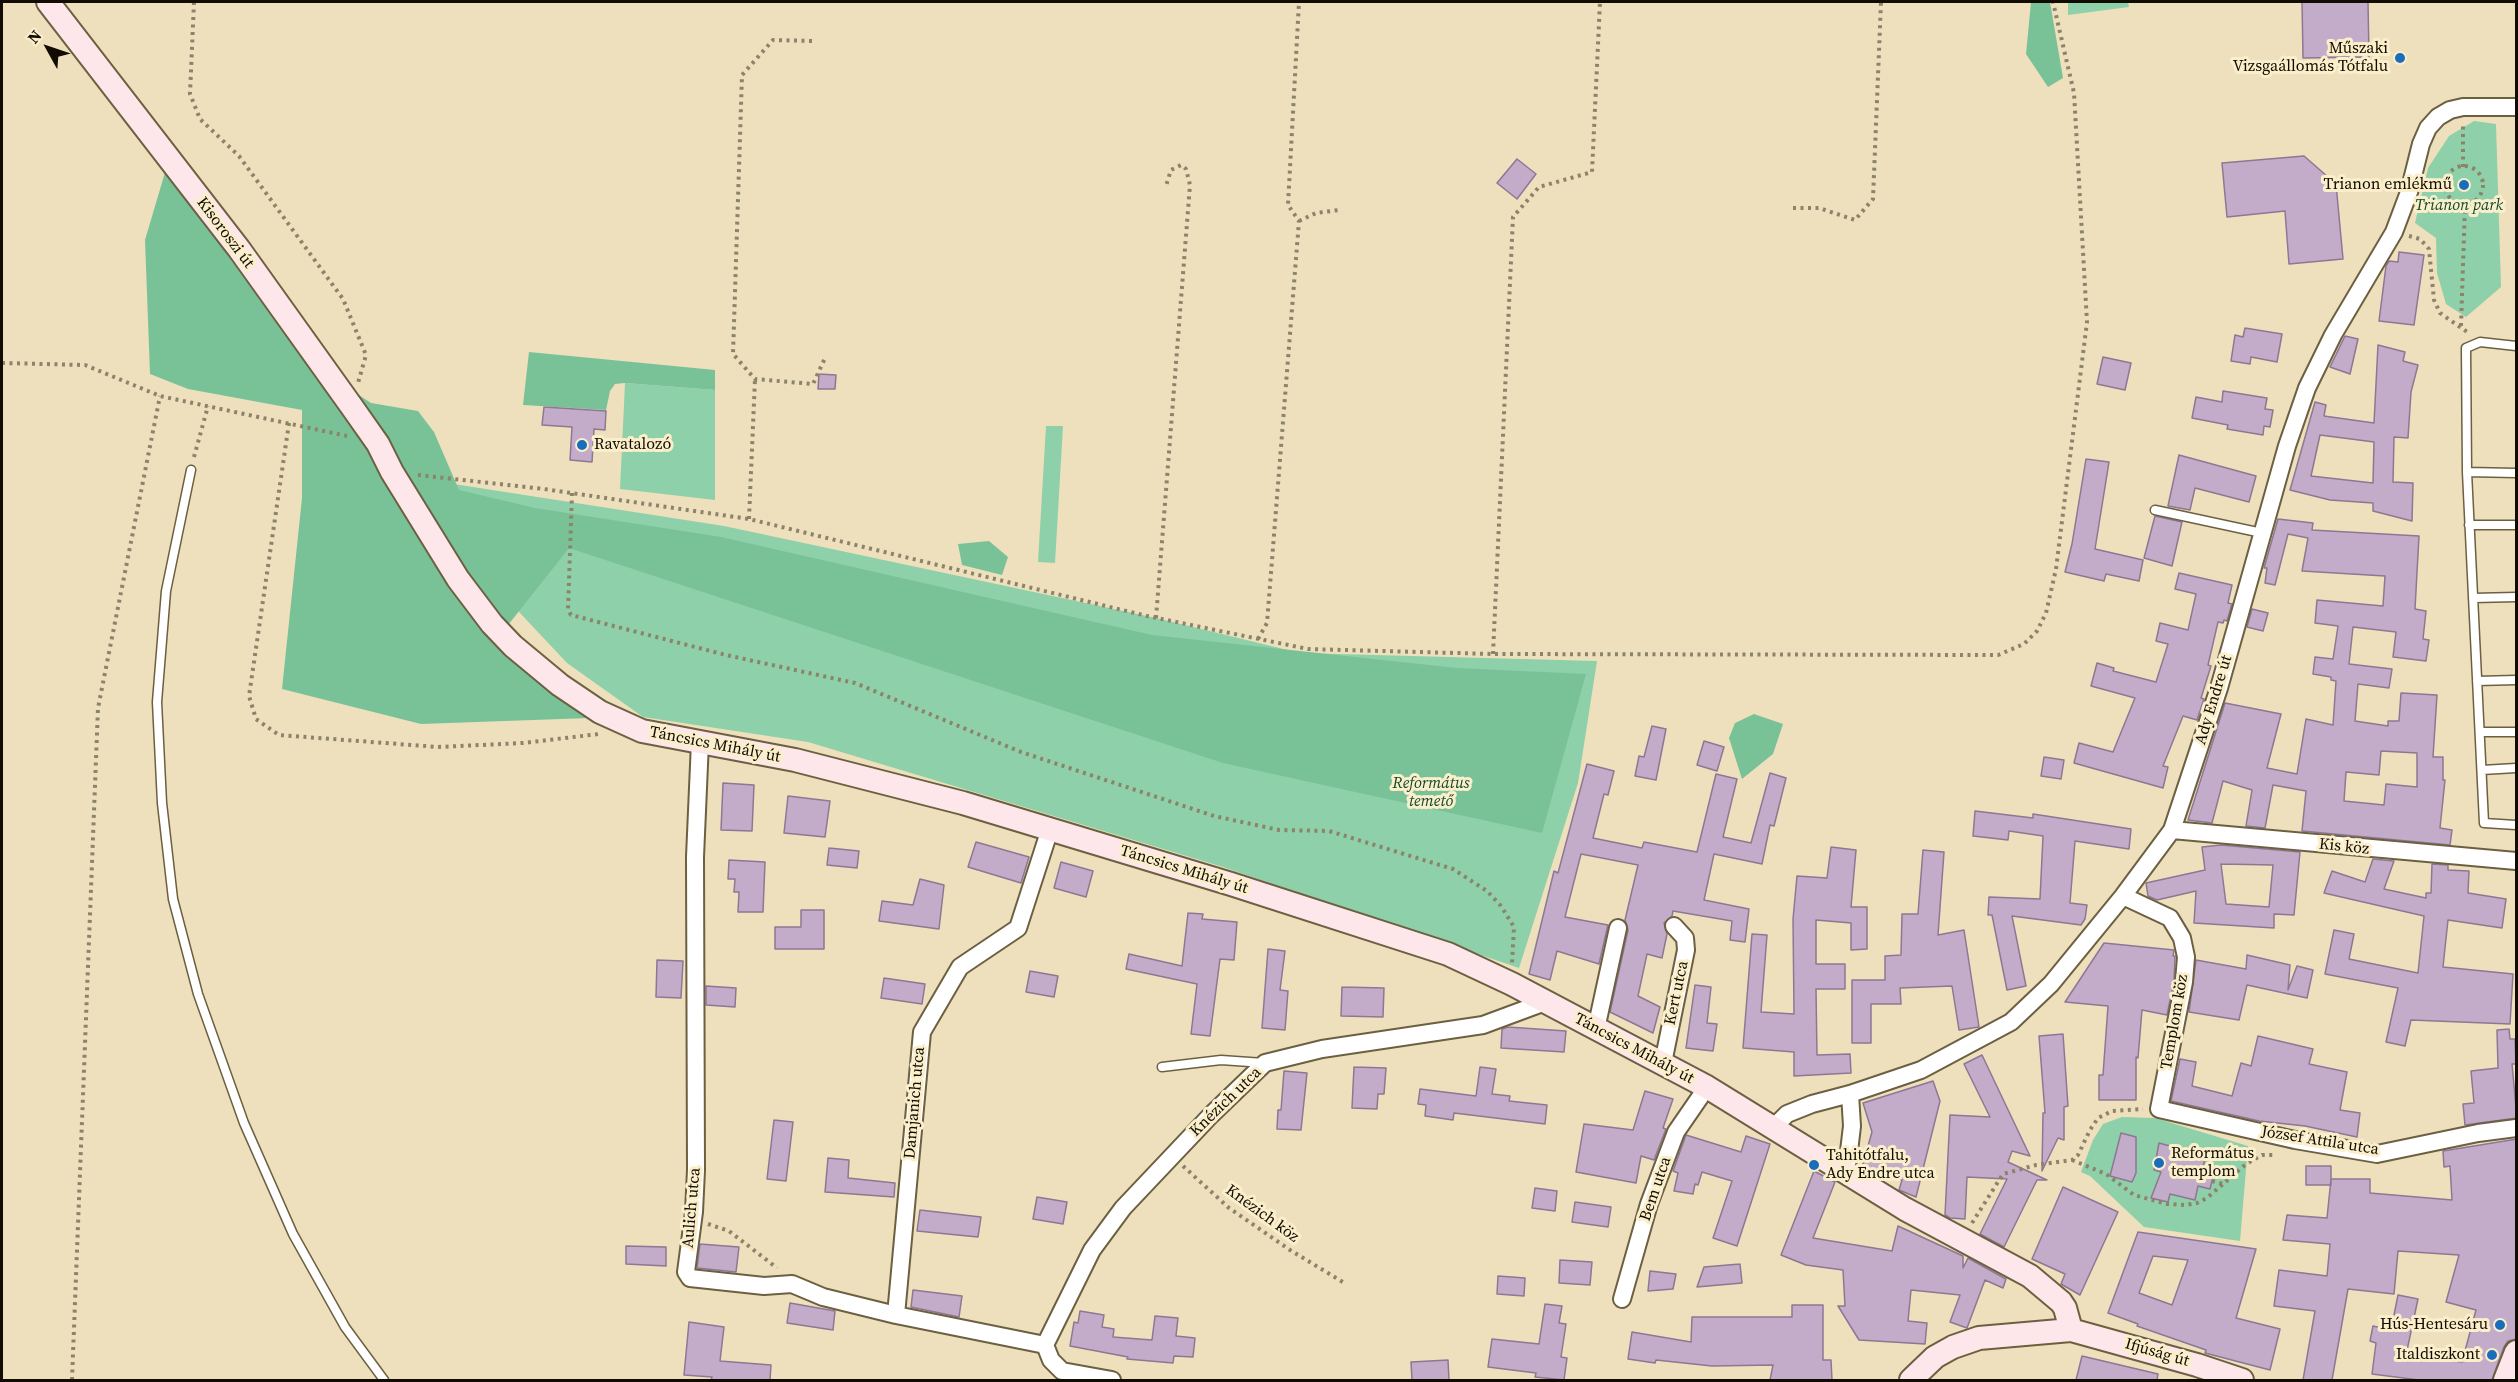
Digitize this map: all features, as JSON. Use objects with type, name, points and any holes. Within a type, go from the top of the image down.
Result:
[{"type":"main road","name":"Kisoroszi út","points":[[48,2],[239,249],[378,444],[392,472]]},
{"type":"main road","name":"Táncsics Mihály út","points":[[392,472],[458,579],[492,624],[513,646],[560,685],[600,712],[642,731],[795,760],[963,803],[1231,884],[1448,954],[1512,984],[1707,1087],[1905,1209],[2030,1276],[2066,1308],[2071,1330]]},
{"type":"main road","name":"Ifjúság út","points":[[1911,1380],[1935,1357],[1953,1347],[1979,1338],[2071,1330],[2187,1362],[2242,1380]]},
{"type":"main road","points":[[2505,1380],[2517,1352]]},
{"type":"street","name":"Ady Endre út","points":[[1774,1127],[1787,1114],[1812,1104],[1921,1070],[2012,1022],[2051,984],[2123,896],[2172,830],[2220,688],[2287,446],[2307,388],[2332,335],[2394,232],[2409,192],[2421,144],[2428,128],[2438,117],[2450,110],[2463,107],[2517,106]]},
{"type":"street","name":"Aulich utca","points":[[700,742],[694,856],[694,1212],[686,1272],[690,1278],[764,1286],[792,1284],[823,1297],[896,1315],[1045,1345]]},
{"type":"street","name":"Damjanich utca","points":[[896,1315],[922,1032],[960,968],[1018,928],[1050,830]]},
{"type":"street","name":"Kis köz","points":[[2172,830],[2517,861]]},
{"type":"street","name":"Templom köz","points":[[2123,896],[2170,918],[2182,938],[2186,957],[2184,982],[2159,1109]]},
{"type":"street","name":"Kert utca","points":[[1663,1063],[1686,950],[1685,938],[1674,926]]},
{"type":"street","points":[[1596,1029],[1618,928]]},
{"type":"street","name":"Knézich utca","points":[[1045,1345],[1092,1250],[1123,1208],[1171,1156],[1265,1064],[1322,1049],[1483,1025],[1545,1002]]},
{"type":"street","name":"Bem utca","points":[[1622,1299],[1649,1204],[1676,1132],[1707,1087]]},
{"type":"street","points":[[1844,1173],[1852,1126],[1850,1094]]},
{"type":"street","name":"József Attila utca","points":[[2159,1109],[2295,1140],[2378,1154],[2478,1133],[2517,1128]]},
{"type":"street","points":[[1045,1345],[1059,1376],[1112,1380]]},
{"type":"lane","points":[[2517,346],[2480,342],[2466,348],[2469,525],[2484,823],[2517,825]]},
{"type":"lane","points":[[191,470],[166,591],[157,702],[162,803],[173,899],[198,994],[252,1143],[298,1244],[345,1327],[384,1380]]},
{"type":"lane","points":[[2467,472],[2517,472]]},
{"type":"lane","points":[[2155,510],[2262,533]]},
{"type":"lane","points":[[2469,525],[2517,525]]},
{"type":"lane","points":[[2473,598],[2517,597]]},
{"type":"lane","points":[[2477,681],[2517,680]]},
{"type":"lane","points":[[2480,732],[2517,732]]},
{"type":"lane","points":[[2482,770],[2517,768]]},
{"type":"lane","points":[[1162,1068],[1221,1060],[1265,1064]]},
{"type":"path","points":[[194,2],[190,94],[200,119],[239,156],[343,299],[366,355],[352,407]]},
{"type":"path","points":[[1258,639],[1267,623],[1299,221],[1288,205],[1299,2]]},
{"type":"path","points":[[1492,654],[1513,217],[1539,187],[1592,172],[1600,2]]},
{"type":"path","points":[[1793,208],[1819,208],[1855,220],[1873,199],[1881,2]]},
{"type":"path","points":[[392,472],[572,493],[750,519],[1156,618],[1308,649],[1492,654],[1998,655],[2024,644],[2037,630],[2046,613],[2056,569],[2086,322],[2074,93],[2053,2]]},
{"type":"path","points":[[750,519],[755,380],[733,354],[742,75],[773,39],[812,41]]},
{"type":"path","points":[[2463,131],[2463,167]]},
{"type":"path","points":[[1156,618],[1190,185],[1186,169],[1181,165],[1171,170],[1166,186]]},
{"type":"path","points":[[2458,167],[2469,167],[2479,173],[2483,182],[2482,193],[2475,201],[2465,205],[2455,202],[2447,194],[2445,183],[2450,173],[2458,167]]},
{"type":"path","points":[[2461,326],[2465,205]]},
{"type":"path","points":[[1299,221],[1316,213],[1339,210]]},
{"type":"path","points":[[2394,232],[2420,239],[2429,249],[2434,300],[2440,313],[2461,326],[2480,342]]},
{"type":"path","points":[[755,380],[813,384],[825,358]]},
{"type":"path","points":[[2,363],[85,365],[160,396],[378,444]]},
{"type":"path","points":[[72,1380],[98,708],[160,396]]},
{"type":"path","points":[[191,470],[208,406]]},
{"type":"path","points":[[290,423],[249,696],[256,719],[279,735],[438,747],[524,742],[607,733]]},
{"type":"path","points":[[572,493],[568,610],[571,615],[726,655],[855,683],[1020,752],[1214,816],[1279,831],[1329,831],[1453,869],[1487,891],[1501,906],[1514,927],[1512,984]]},
{"type":"path","points":[[2072,1160],[2078,1155],[2098,1118],[2112,1111],[2126,1108],[2159,1109]]},
{"type":"path","points":[[1963,1240],[1977,1210],[2003,1174],[2036,1165],[2072,1160],[2106,1174],[2134,1195],[2167,1204],[2186,1205],[2207,1198],[2246,1164],[2262,1155],[2284,1154]]},
{"type":"path","name":"Knézich köz","points":[[1171,1156],[1229,1208],[1290,1250],[1346,1284]]},
{"type":"path","points":[[2212,1180],[2223,1184]]},
{"type":"path","points":[[694,1212],[704,1222],[736,1237],[777,1269],[792,1284]]},
{"type":"green space","points":[[2031,2],[2050,2],[2063,78],[2048,87],[2026,54]]},
{"type":"green space","points":[[2068,2],[2128,2],[2129,7],[2068,15]]},
{"type":"green space","name":"Trianon park","points":[[2474,121],[2496,124],[2501,287],[2466,317],[2446,304],[2437,273],[2436,238],[2415,223],[2428,168],[2449,136]]},
{"type":"green space","points":[[166,169],[300,356],[371,403],[418,411],[434,432],[459,490],[535,508],[721,537],[1152,635],[1457,668],[1586,674],[1542,833],[1223,763],[569,548],[497,639],[590,718],[421,724],[282,689],[302,498],[302,410],[188,389],[150,374],[145,240]]},
{"type":"green space","points":[[529,352],[715,370],[715,390],[625,383],[615,384],[610,391],[606,410],[523,405]]},
{"type":"green space","points":[[625,383],[715,390],[715,500],[620,489]]},
{"type":"green space","points":[[1046,426],[1063,426],[1055,563],[1038,562]]},
{"type":"green space","name":"Református temető","points":[[428,480],[724,526],[1156,618],[1300,653],[1597,661],[1578,783],[1519,968],[1223,867],[808,742],[643,717],[567,663],[505,597]]},
{"type":"green space","points":[[989,541],[1008,557],[1002,575],[962,565],[958,544]]},
{"type":"green space","points":[[1754,714],[1783,724],[1773,754],[1742,779],[1729,738],[1735,723]]},
{"type":"green space","points":[[2122,1117],[2155,1118],[2248,1146],[2240,1241],[2144,1227],[2090,1176],[2081,1172],[2093,1140],[2103,1124]]},
{"type":"building","points":[[2302,2],[2368,2],[2369,57],[2303,58]]},
{"type":"building","points":[[2304,156],[2336,184],[2343,259],[2289,264],[2285,211],[2227,217],[2222,163]]},
{"type":"building","points":[[1517,159],[1536,174],[1517,199],[1497,183]]},
{"type":"building","points":[[2399,252],[2424,255],[2414,325],[2379,321],[2386,266],[2389,261],[2398,262]]},
{"type":"building","points":[[2245,328],[2282,334],[2277,362],[2251,357],[2250,364],[2231,361],[2235,335],[2243,337]]},
{"type":"building","points":[[2345,336],[2358,339],[2350,374],[2330,367]]},
{"type":"building","points":[[2378,345],[2405,352],[2403,361],[2418,365],[2411,392],[2408,438],[2394,437],[2393,482],[2413,483],[2412,521],[2373,511],[2373,503],[2330,500],[2290,490],[2315,402],[2326,405],[2324,416],[2374,423]],"holes":[[[2320,435],[2374,442],[2373,483],[2311,476]]]},
{"type":"building","points":[[2103,357],[2131,363],[2125,390],[2097,384]]},
{"type":"building","points":[[819,374],[836,375],[835,389],[818,389]]},
{"type":"building","points":[[2223,391],[2267,398],[2265,409],[2273,410],[2270,427],[2264,426],[2263,435],[2227,429],[2228,425],[2192,418],[2196,397],[2222,402]]},
{"type":"building","name":"Ravatalozó","points":[[544,407],[606,411],[605,430],[594,429],[592,462],[570,460],[572,427],[542,425]]},
{"type":"building","points":[[2179,455],[2256,476],[2249,502],[2195,488],[2190,510],[2168,506]]},
{"type":"building","points":[[2086,459],[2109,462],[2095,549],[2143,560],[2139,581],[2106,574],[2104,581],[2065,572]]},
{"type":"building","points":[[2155,516],[2182,522],[2172,566],[2144,558]]},
{"type":"building","points":[[2278,519],[2313,523],[2312,530],[2419,536],[2415,609],[2426,611],[2423,639],[2429,640],[2426,661],[2393,657],[2396,632],[2353,627],[2349,664],[2392,669],[2389,688],[2358,684],[2355,721],[2388,726],[2388,721],[2399,721],[2401,693],[2437,695],[2433,757],[2443,757],[2443,780],[2445,780],[2440,828],[2452,830],[2450,845],[2302,831],[2306,791],[2273,785],[2265,828],[2246,826],[2252,790],[2223,781],[2212,823],[2188,820],[2225,703],[2281,714],[2267,768],[2297,774],[2306,719],[2333,725],[2336,681],[2331,680],[2331,677],[2313,674],[2315,657],[2333,659],[2338,626],[2315,623],[2317,600],[2383,606],[2385,576],[2302,571],[2308,538],[2288,534],[2275,585],[2265,583],[2267,568],[2264,568]],"holes":[[[2381,751],[2417,753],[2417,787],[2386,784],[2384,805],[2344,801],[2346,772],[2379,775]]]},
{"type":"building","points":[[2179,573],[2232,585],[2228,603],[2232,604],[2227,621],[2218,622],[2208,665],[2211,666],[2201,698],[2204,699],[2197,720],[2183,716],[2163,766],[2168,767],[2163,788],[2074,763],[2079,743],[2113,752],[2135,698],[2091,686],[2097,663],[2114,668],[2113,671],[2156,682],[2168,644],[2156,641],[2160,623],[2188,630],[2196,594],[2175,589]]},
{"type":"building","points":[[2252,609],[2268,613],[2263,631],[2247,627]]},
{"type":"building","points":[[1652,726],[1666,729],[1656,780],[1635,776],[1639,756],[1644,757]]},
{"type":"building","points":[[1704,741],[1724,747],[1717,771],[1697,765]]},
{"type":"building","points":[[2044,757],[2064,760],[2061,779],[2041,776]]},
{"type":"building","points":[[1587,764],[1614,771],[1608,795],[1604,794],[1593,838],[1642,848],[1644,842],[1697,852],[1716,774],[1737,779],[1723,837],[1751,843],[1770,773],[1786,778],[1774,826],[1770,825],[1762,864],[1714,854],[1704,900],[1749,909],[1745,942],[1730,940],[1732,921],[1673,911],[1672,916],[1664,923],[1667,934],[1662,958],[1647,954],[1638,996],[1660,1007],[1653,1033],[1610,1012],[1628,930],[1625,920],[1638,865],[1581,854],[1565,917],[1608,925],[1599,964],[1557,951],[1550,980],[1529,974],[1554,871],[1558,873]]},
{"type":"building","points":[[723,783],[754,785],[752,831],[721,830]]},
{"type":"building","points":[[788,796],[830,801],[825,837],[784,833]]},
{"type":"building","points":[[1975,811],[2033,818],[2033,814],[2131,829],[2129,849],[2075,841],[2070,903],[2087,905],[2085,919],[2081,925],[2012,916],[2026,986],[2007,990],[1992,915],[1988,915],[1989,897],[2040,899],[2043,836],[2009,831],[2008,840],[1973,836]]},
{"type":"building","points":[[976,842],[1029,857],[1021,883],[968,867]]},
{"type":"building","points":[[2221,845],[2300,852],[2294,915],[2274,914],[2274,928],[2194,923],[2196,891],[2157,900],[2148,896],[2146,883],[2205,870],[2202,847]],"holes":[[[2221,864],[2273,865],[2269,907],[2226,904]]]},
{"type":"building","points":[[1831,847],[1856,850],[1851,907],[1867,907],[1867,949],[1851,950],[1851,923],[1816,920],[1816,964],[1845,964],[1845,989],[1816,989],[1817,1055],[1850,1054],[1851,1073],[1794,1076],[1794,1052],[1743,1048],[1752,934],[1767,935],[1761,1012],[1794,1014],[1793,919],[1797,876],[1827,878]]},
{"type":"building","points":[[829,848],[859,851],[857,868],[827,865]]},
{"type":"building","points":[[1923,850],[1944,852],[1938,935],[1964,930],[1979,1027],[1959,1030],[1952,986],[1900,988],[1901,1004],[1871,1004],[1871,1043],[1852,1043],[1852,980],[1885,980],[1885,956],[1901,955],[1902,914],[1918,914]]},
{"type":"building","points":[[2373,859],[2394,861],[2384,889],[2426,898],[2426,893],[2431,893],[2432,864],[2448,865],[2448,870],[2469,871],[2468,893],[2506,899],[2502,928],[2448,920],[2443,967],[2513,974],[2510,1024],[2411,1020],[2405,1046],[2386,1042],[2398,988],[2325,974],[2334,930],[2354,934],[2349,959],[2418,973],[2424,916],[2324,893],[2332,871],[2365,882]]},
{"type":"building","points":[[729,860],[765,862],[763,912],[738,912],[739,892],[734,892],[735,879],[728,879]]},
{"type":"building","points":[[1061,862],[1093,871],[1086,897],[1054,888]]},
{"type":"building","points":[[920,879],[944,885],[939,929],[879,921],[882,901],[913,905]]},
{"type":"building","points":[[801,910],[824,910],[824,949],[775,949],[775,927],[801,927]]},
{"type":"building","points":[[1188,913],[1203,914],[1202,919],[1237,922],[1234,960],[1220,959],[1210,1036],[1191,1034],[1197,984],[1126,969],[1129,954],[1182,966]]},
{"type":"building","points":[[2104,943],[2174,950],[2174,981],[2167,1015],[2142,1010],[2138,1058],[2136,1057],[2136,1100],[2099,1100],[2099,1075],[2103,1075],[2108,1006],[2065,1002]]},
{"type":"building","points":[[1268,949],[1285,951],[1280,990],[1288,991],[1285,1030],[1262,1028]]},
{"type":"building","points":[[2247,955],[2290,965],[2288,990],[2297,966],[2313,970],[2307,998],[2247,985],[2239,1020],[2189,1012],[2196,960],[2246,969]]},
{"type":"building","points":[[657,960],[683,961],[681,998],[656,997]]},
{"type":"building","points":[[1030,971],[1058,976],[1054,997],[1026,992]]},
{"type":"building","points":[[884,978],[925,984],[922,1004],[881,998]]},
{"type":"building","points":[[1695,985],[1711,987],[1707,1023],[1717,1024],[1713,1051],[1686,1048]]},
{"type":"building","points":[[706,986],[736,988],[735,1007],[706,1005]]},
{"type":"building","points":[[1342,987],[1384,988],[1383,1017],[1341,1016]]},
{"type":"building","points":[[1508,1027],[1566,1031],[1564,1052],[1501,1048],[1502,1029]]},
{"type":"building","points":[[2509,1029],[2510,1039],[2515,1039],[2516,1064],[2512,1064],[2517,1118],[2465,1125],[2463,1104],[2474,1103],[2471,1071],[2498,1068],[2497,1030]]},
{"type":"building","points":[[2063,1034],[2068,1106],[2064,1107],[2064,1140],[2058,1138],[2042,1171],[2043,1113],[2045,1113],[2039,1036]]},
{"type":"building","points":[[2258,1036],[2313,1049],[2309,1064],[2347,1072],[2340,1110],[2360,1113],[2357,1137],[2305,1126],[2259,1121],[2171,1101],[2180,1059],[2196,1062],[2192,1086],[2232,1096],[2241,1063],[2251,1066]]},
{"type":"building","points":[[1982,1055],[2030,1156],[2012,1151],[2008,1162],[2047,1180],[2037,1180],[2004,1247],[1980,1234],[2007,1179],[1967,1177],[1965,1219],[1950,1218],[1945,1215],[1950,1115],[1990,1117],[1964,1064]]},
{"type":"building","points":[[1354,1067],[1386,1068],[1384,1094],[1378,1094],[1377,1109],[1352,1108]]},
{"type":"building","points":[[1480,1067],[1496,1069],[1492,1094],[1510,1096],[1509,1101],[1547,1105],[1545,1124],[1454,1113],[1453,1120],[1425,1116],[1426,1105],[1418,1104],[1420,1089],[1476,1096]]},
{"type":"building","points":[[1284,1071],[1307,1073],[1301,1130],[1277,1129]]},
{"type":"building","points":[[1933,1081],[1940,1101],[1916,1197],[1899,1190],[1902,1180],[1862,1167],[1872,1132],[1863,1103]]},
{"type":"building","points":[[1645,1091],[1673,1099],[1663,1128],[1666,1129],[1654,1160],[1641,1156],[1636,1183],[1576,1172],[1584,1124],[1633,1130]]},
{"type":"building","points":[[774,1120],[793,1122],[786,1181],[767,1179]]},
{"type":"building","points":[[2121,1133],[2136,1137],[2136,1173],[2132,1182],[2110,1176]]},
{"type":"building","points":[[1686,1135],[1741,1152],[1746,1136],[1770,1144],[1737,1246],[1713,1238],[1732,1181],[1702,1172],[1698,1185],[1695,1184],[1693,1194],[1674,1191],[1678,1173],[1673,1171]]},
{"type":"building","points":[[2517,1139],[2517,1339],[2508,1341],[2504,1347],[2492,1380],[2419,1380],[2372,1374],[2376,1343],[2370,1341],[2373,1326],[2391,1330],[2398,1295],[2418,1299],[2406,1355],[2462,1362],[2476,1310],[2446,1302],[2459,1255],[2398,1251],[2394,1294],[2348,1289],[2332,1380],[2303,1380],[2315,1311],[2274,1306],[2279,1270],[2327,1276],[2330,1244],[2283,1240],[2287,1215],[2327,1218],[2331,1179],[2370,1179],[2370,1193],[2452,1200],[2450,1166],[2444,1167],[2443,1151]]},
{"type":"building","points":[[2159,1143],[2206,1156],[2202,1170],[2214,1173],[2210,1189],[2198,1186],[2195,1200],[2170,1194],[2168,1202],[2151,1198],[2161,1172],[2154,1170]]},
{"type":"building","points":[[828,1158],[849,1160],[848,1178],[895,1183],[894,1197],[825,1192]]},
{"type":"building","points":[[2306,1166],[2331,1166],[2331,1185],[2306,1185]]},
{"type":"building","points":[[1814,1171],[1835,1182],[1813,1238],[1892,1251],[1898,1226],[1963,1256],[1963,1268],[1968,1258],[2006,1279],[2003,1288],[1985,1280],[1967,1328],[1950,1322],[1960,1295],[1911,1290],[1908,1321],[1927,1323],[1925,1344],[1859,1340],[1838,1306],[1845,1306],[1843,1270],[1806,1265],[1781,1255]]},
{"type":"building","points":[[2063,1187],[2118,1212],[2080,1295],[2061,1284],[2065,1274],[2032,1259]]},
{"type":"building","points":[[1535,1188],[1557,1191],[1555,1211],[1532,1208]]},
{"type":"building","points":[[1037,1197],[1067,1202],[1063,1224],[1033,1219]]},
{"type":"building","points":[[1575,1202],[1611,1207],[1608,1227],[1572,1222]]},
{"type":"building","points":[[920,1210],[981,1217],[978,1237],[917,1231]]},
{"type":"building","points":[[2138,1232],[2256,1249],[2236,1318],[2280,1329],[2270,1370],[2205,1353],[2206,1350],[2137,1326],[2138,1324],[2108,1313]],"holes":[[[2153,1256],[2188,1260],[2172,1305],[2139,1293]]]},
{"type":"building","points":[[700,1244],[739,1247],[736,1272],[697,1268]]},
{"type":"building","points":[[626,1246],[666,1247],[666,1266],[626,1264]]},
{"type":"building","points":[[1560,1260],[1592,1262],[1590,1285],[1559,1283]]},
{"type":"building","points":[[1740,1264],[1742,1283],[1697,1287],[1704,1267]]},
{"type":"building","points":[[1650,1271],[1676,1274],[1673,1289],[1648,1291]]},
{"type":"building","points":[[1498,1276],[1525,1278],[1524,1296],[1497,1294]]},
{"type":"building","points":[[913,1290],[962,1296],[959,1317],[911,1307]]},
{"type":"building","points":[[790,1303],[835,1311],[833,1330],[787,1323]]},
{"type":"building","points":[[1545,1304],[1562,1306],[1559,1323],[1566,1324],[1561,1357],[1567,1358],[1564,1380],[1535,1377],[1536,1373],[1488,1367],[1492,1339],[1539,1344]]},
{"type":"building","points":[[1792,1305],[1823,1305],[1823,1360],[1831,1360],[1832,1380],[1770,1380],[1773,1365],[1712,1366],[1628,1359],[1632,1332],[1691,1342],[1692,1317],[1792,1317]]},
{"type":"building","points":[[1080,1311],[1104,1315],[1102,1327],[1114,1329],[1113,1337],[1152,1340],[1155,1316],[1178,1318],[1176,1336],[1195,1338],[1193,1357],[1174,1356],[1173,1363],[1127,1359],[1128,1357],[1070,1346],[1074,1322],[1078,1323]]},
{"type":"building","points":[[689,1322],[724,1327],[720,1361],[771,1365],[770,1380],[711,1380],[712,1377],[684,1375]]},
{"type":"building","points":[[2082,1356],[2158,1374],[2157,1380],[2076,1380]]},
{"type":"building","points":[[1448,1360],[1449,1380],[1412,1380],[1411,1362]]},
{"type":"place","name":"Műszaki Vizsgaállomás Tótfalu","points":[[2400,58]]},
{"type":"place","name":"Trianon emlékmű","points":[[2464,185]]},
{"type":"place","name":"Ravatalozó","points":[[582,445]]},
{"type":"place","name":"Református templom","points":[[2159,1163]]},
{"type":"place","name":"Tahitótfalu, Ady Endre utca","points":[[1814,1165]]},
{"type":"place","name":"Hús-Hentesáru","points":[[2500,1325]]},
{"type":"place","name":"Italdiszkont","points":[[2492,1355]]}]
